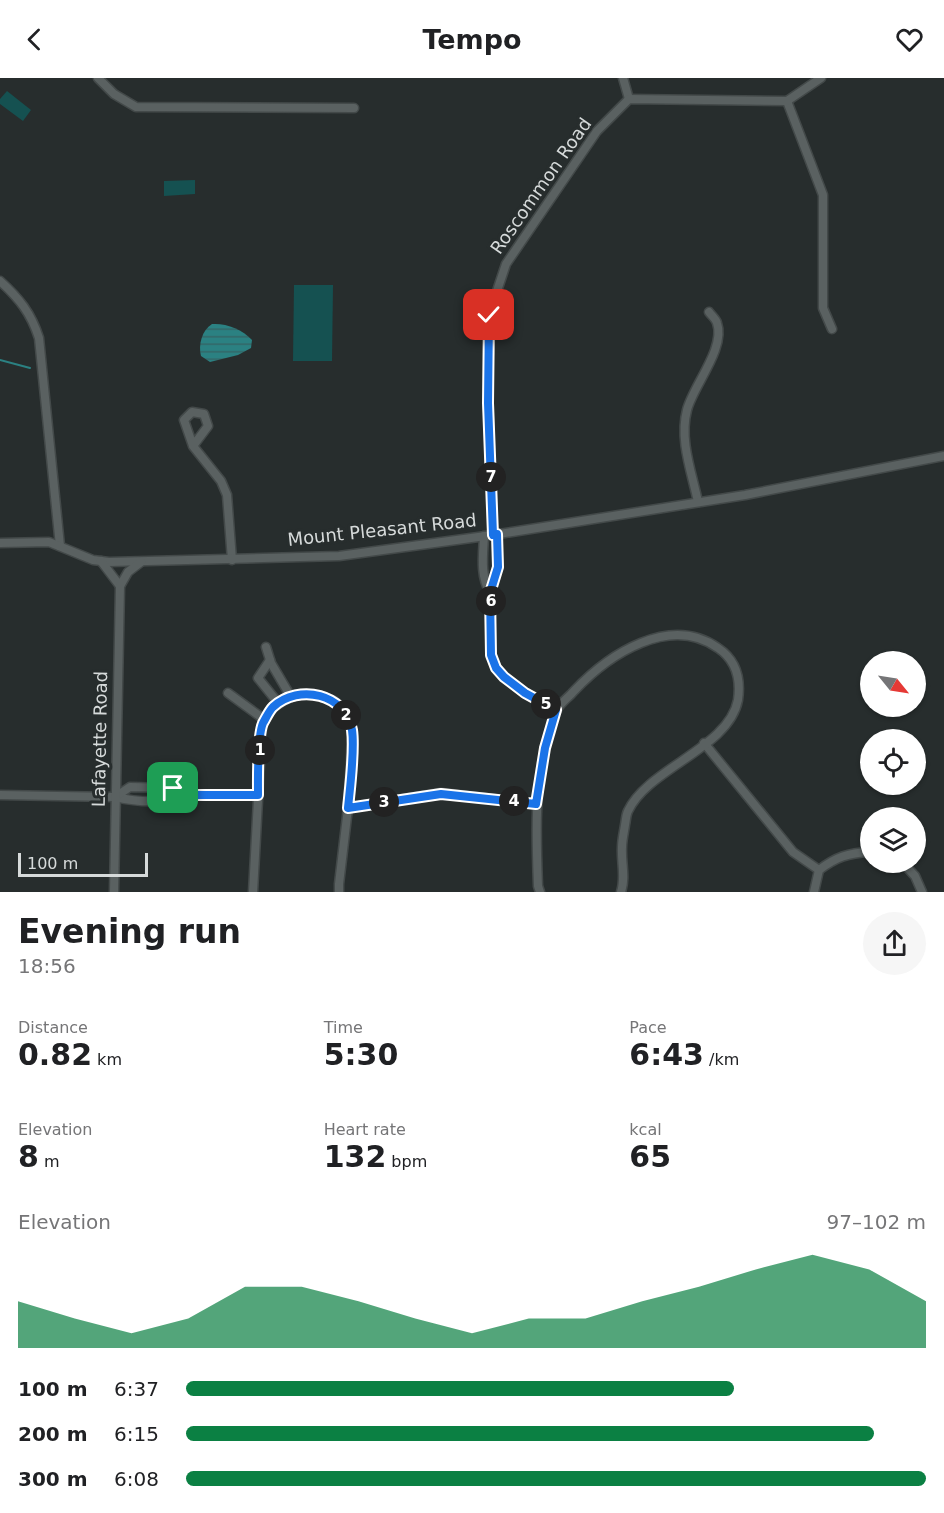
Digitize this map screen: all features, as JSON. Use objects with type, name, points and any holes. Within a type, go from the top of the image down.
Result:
[{"type":"street","points":[[98,78],[114,94],[136,107],[354,108]]},
{"type":"street","points":[[623,78],[629,99],[786,101],[821,78]]},
{"type":"street","name":"Roscommon Road","points":[[491,535],[489,315],[506,264],[597,131],[629,99]]},
{"type":"street","points":[[786,101],[823,195],[823,308],[832,328]]},
{"type":"street","points":[[0,281],[17,296],[26,308],[39,338],[60,546]]},
{"type":"street","points":[[698,502],[684,437],[687,409],[713,358],[718,334],[717,323],[709,312]]},
{"type":"street","points":[[193,446],[221,481],[227,495],[232,560]]},
{"type":"street","name":"Mount Pleasant Road","points":[[0,543],[38,541],[60,546],[101,561],[142,562],[339,556],[491,535],[698,502],[944,456]]},
{"type":"street","points":[[490,593],[482,573],[491,535]]},
{"type":"street","points":[[491,535],[498,567],[490,593],[491,655],[496,668],[517,687],[556,710]]},
{"type":"street","points":[[101,561],[120,586],[128,572],[142,562]]},
{"type":"street","name":"Lafayette Road","points":[[114,892],[120,586]]},
{"type":"street","points":[[540,892],[536,804],[545,748],[556,710],[585,680],[613,656],[650,640],[672,635],[695,637],[708,641],[726,654],[737,669],[739,688],[733,715],[719,732],[642,792],[627,812],[621,847],[624,882],[621,892]]},
{"type":"street","points":[[266,647],[281,683],[291,697]]},
{"type":"street","points":[[270,660],[258,678],[279,704]]},
{"type":"street","points":[[228,693],[265,720]]},
{"type":"street","points":[[253,892],[262,726],[272,707],[291,697],[304,694],[318,695],[334,701],[344,711],[352,730],[348,808],[341,855],[339,892]]},
{"type":"street","points":[[704,743],[794,852],[819,870]]},
{"type":"street","points":[[0,795],[116,797],[130,788],[173,788],[191,795],[258,795]]},
{"type":"street","points":[[348,808],[441,794],[536,804]]},
{"type":"street","points":[[814,892],[819,870],[835,858],[860,853]]},
{"type":"street","points":[[912,873],[922,892]]},
{"type":"shaded area","points":[[7,91],[31,110],[23,121],[0,104],[0,99]]},
{"type":"shaded area","points":[[195,180],[195,194],[164,196],[164,181]]},
{"type":"shaded area","points":[[294,285],[333,285],[332,361],[293,361]]},
{"type":"shaded area","points":[[212,324],[239,330],[252,340],[251,348],[238,355],[210,362],[201,356],[200,347],[203,334]]},
{"type":"waterway","points":[[0,360],[30,368]]},
{"type":"route","points":[[173,788],[191,795],[258,795],[262,726],[272,707],[291,697],[304,694],[318,695],[334,701],[344,711],[352,730],[348,808],[441,794],[536,804],[545,748],[556,710],[525,693],[504,677],[496,668],[491,655],[490,593],[498,567],[497,534],[493,535],[488,403],[489,315]]}]
